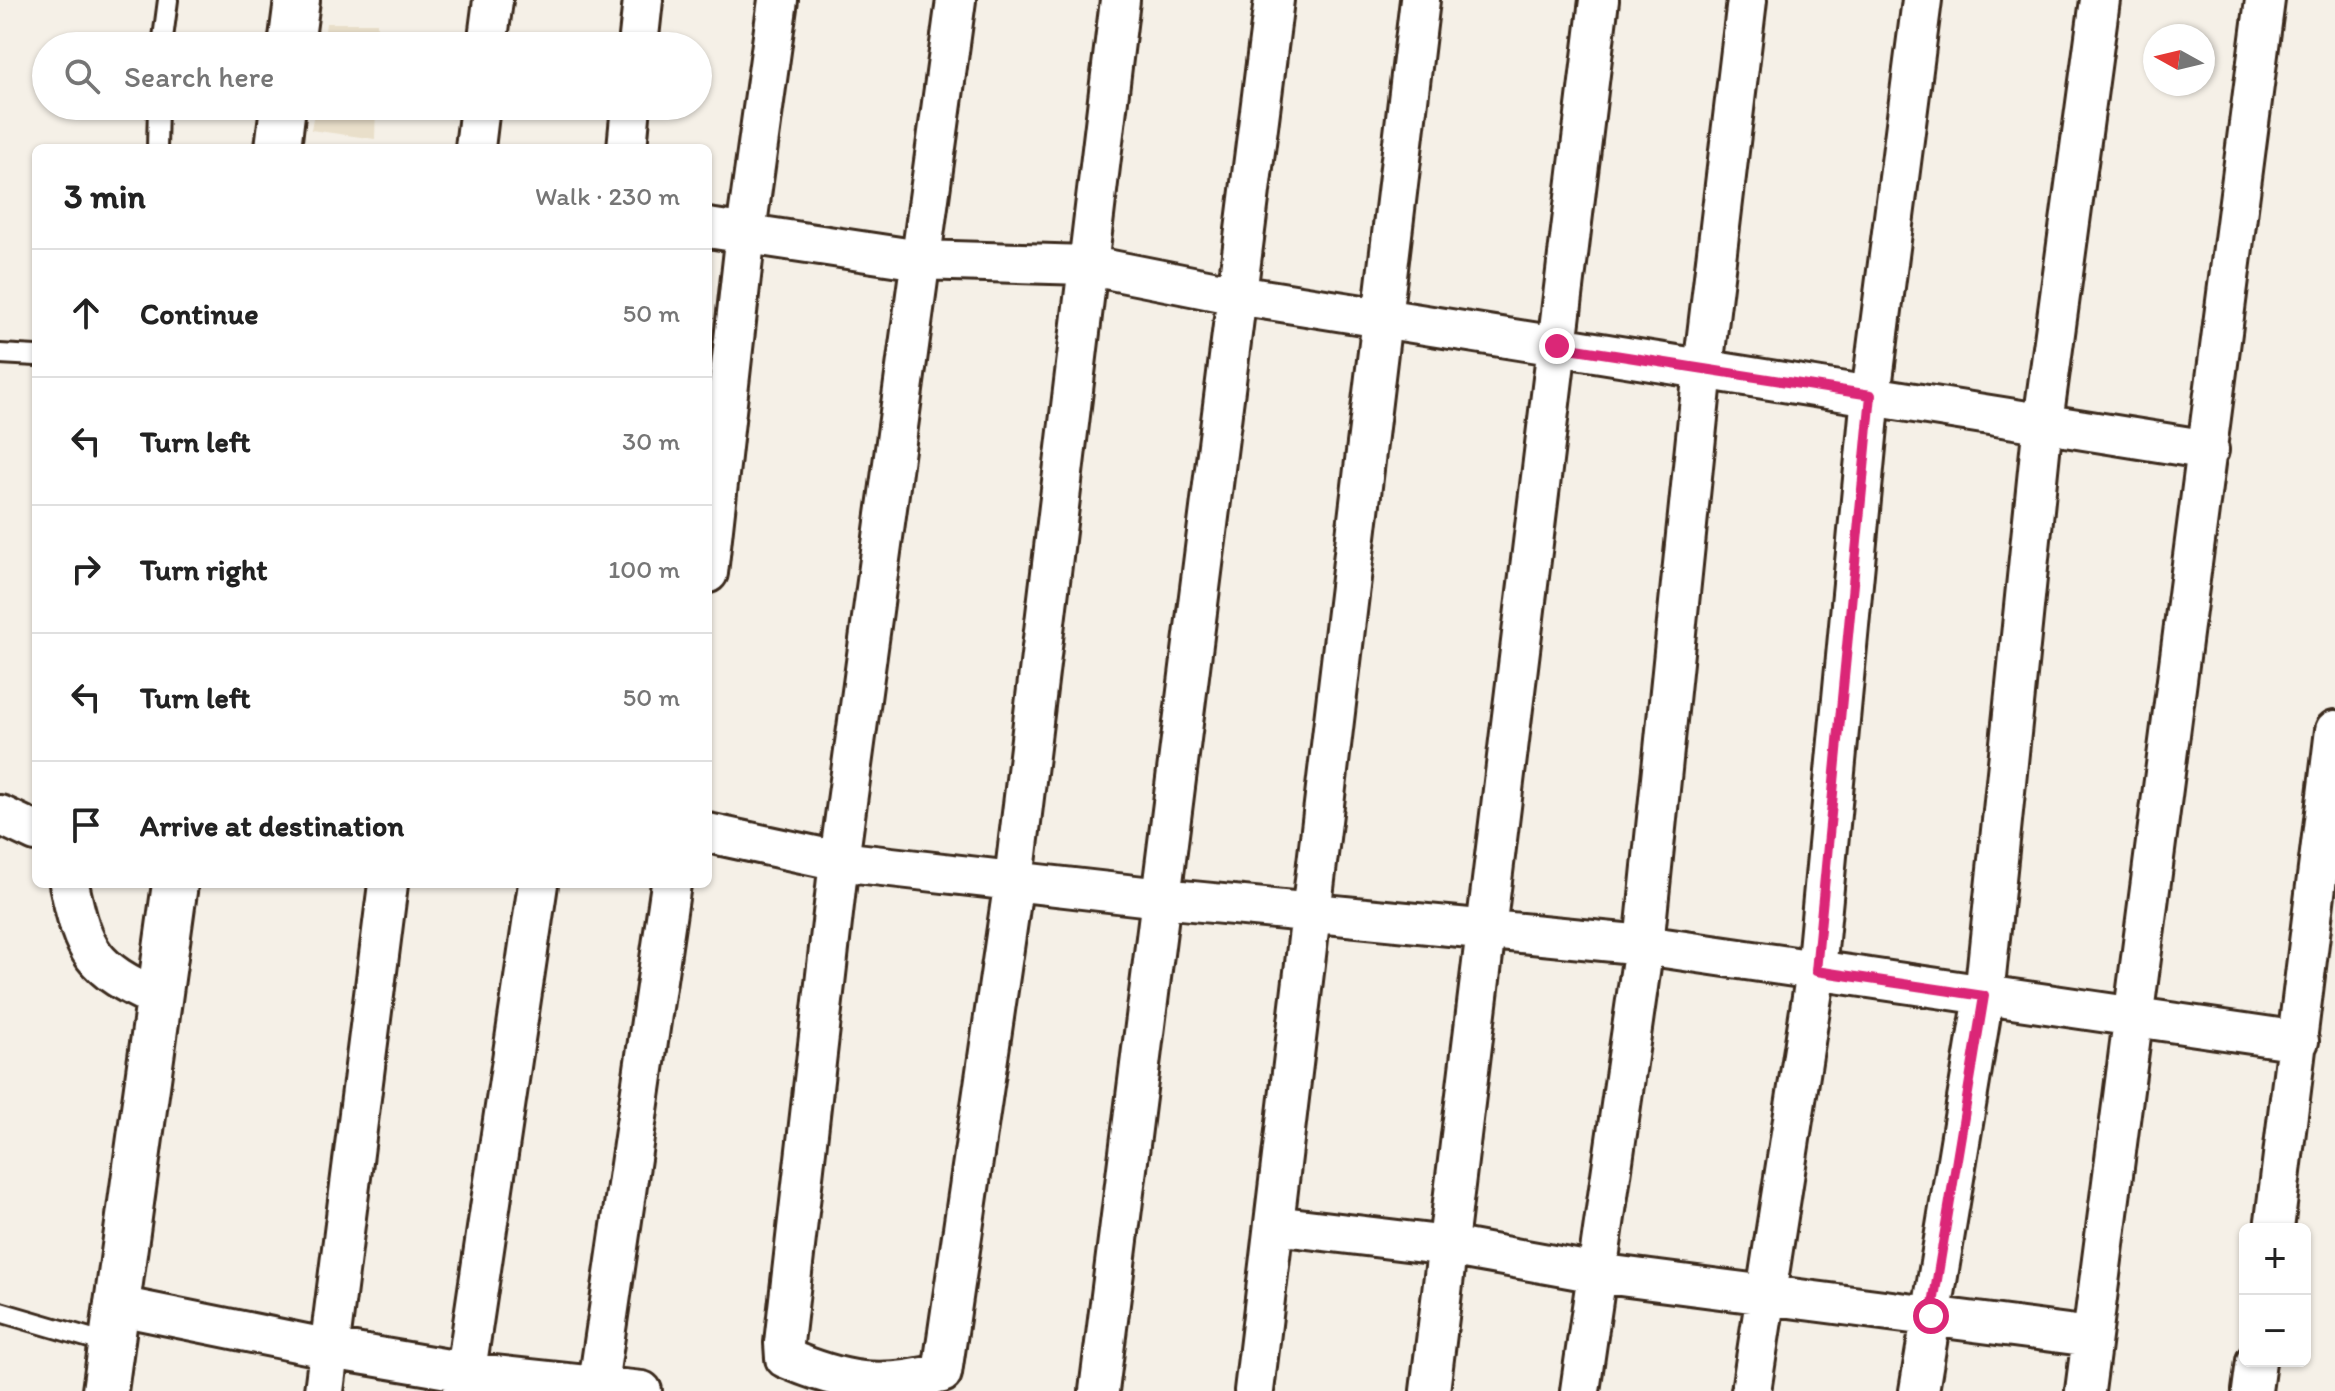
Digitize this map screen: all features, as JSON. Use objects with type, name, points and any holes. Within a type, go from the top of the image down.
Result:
[{"type":"street","points":[[293,32],[297,0]]},
{"type":"street","points":[[489,32],[493,0]]},
{"type":"street","points":[[640,32],[643,0]]},
{"type":"street","points":[[712,537],[746,232],[778,0]]},
{"type":"street","points":[[956,0],[839,861],[784,1343],[785,1358],[833,1378],[900,1384],[942,1373],[1014,880],[1120,0]]},
{"type":"street","points":[[1099,1391],[1274,0]]},
{"type":"street","points":[[1254,1391],[1420,0]]},
{"type":"street","points":[[1430,1391],[1599,0]]},
{"type":"street","points":[[1580,1391],[1644,945],[1703,369],[1747,0]]},
{"type":"street","points":[[1751,1391],[1816,971],[1871,395],[1922,0]]},
{"type":"street","points":[[1919,1391],[1984,996],[2043,422],[2100,0]]},
{"type":"street","points":[[2085,1391],[2265,0]]},
{"type":"street","points":[[278,144],[281,120]]},
{"type":"street","points":[[475,144],[478,120]]},
{"type":"street","points":[[627,144],[630,120]]},
{"type":"street","points":[[712,228],[920,260],[1086,265],[1237,295],[2209,450]]},
{"type":"street","points":[[2275,1223],[2335,730]]},
{"type":"street","points":[[0,815],[32,830]]},
{"type":"street","points":[[712,834],[839,861],[1161,898],[1644,945],[2299,1041]]},
{"type":"street","points":[[70,888],[90,954],[118,980],[157,998]]},
{"type":"street","points":[[105,1391],[174,888]]},
{"type":"street","points":[[324,1391],[388,888]]},
{"type":"street","points":[[464,1382],[537,888]]},
{"type":"street","points":[[597,1388],[670,888]]},
{"type":"street","points":[[1274,1225],[1448,1246],[1597,1273],[2091,1337]]},
{"type":"street","points":[[112,1324],[331,1349],[464,1382],[642,1391]]},
{"type":"street","points":[[2252,1391],[2255,1367]]},
{"type":"lane","points":[[164,32],[168,0]]},
{"type":"lane","points":[[157,144],[158,120]]},
{"type":"lane","points":[[0,354],[32,356]]},
{"type":"lane","points":[[0,1312],[112,1324]]},
{"type":"shaded area","points":[[326,23],[377,23],[377,32],[325,32]]},
{"type":"shaded area","points":[[313,120],[376,120],[375,139],[311,130]]},
{"type":"route","points":[[1557,346],[1871,395],[1816,971],[1984,996],[1931,1316]]}]
